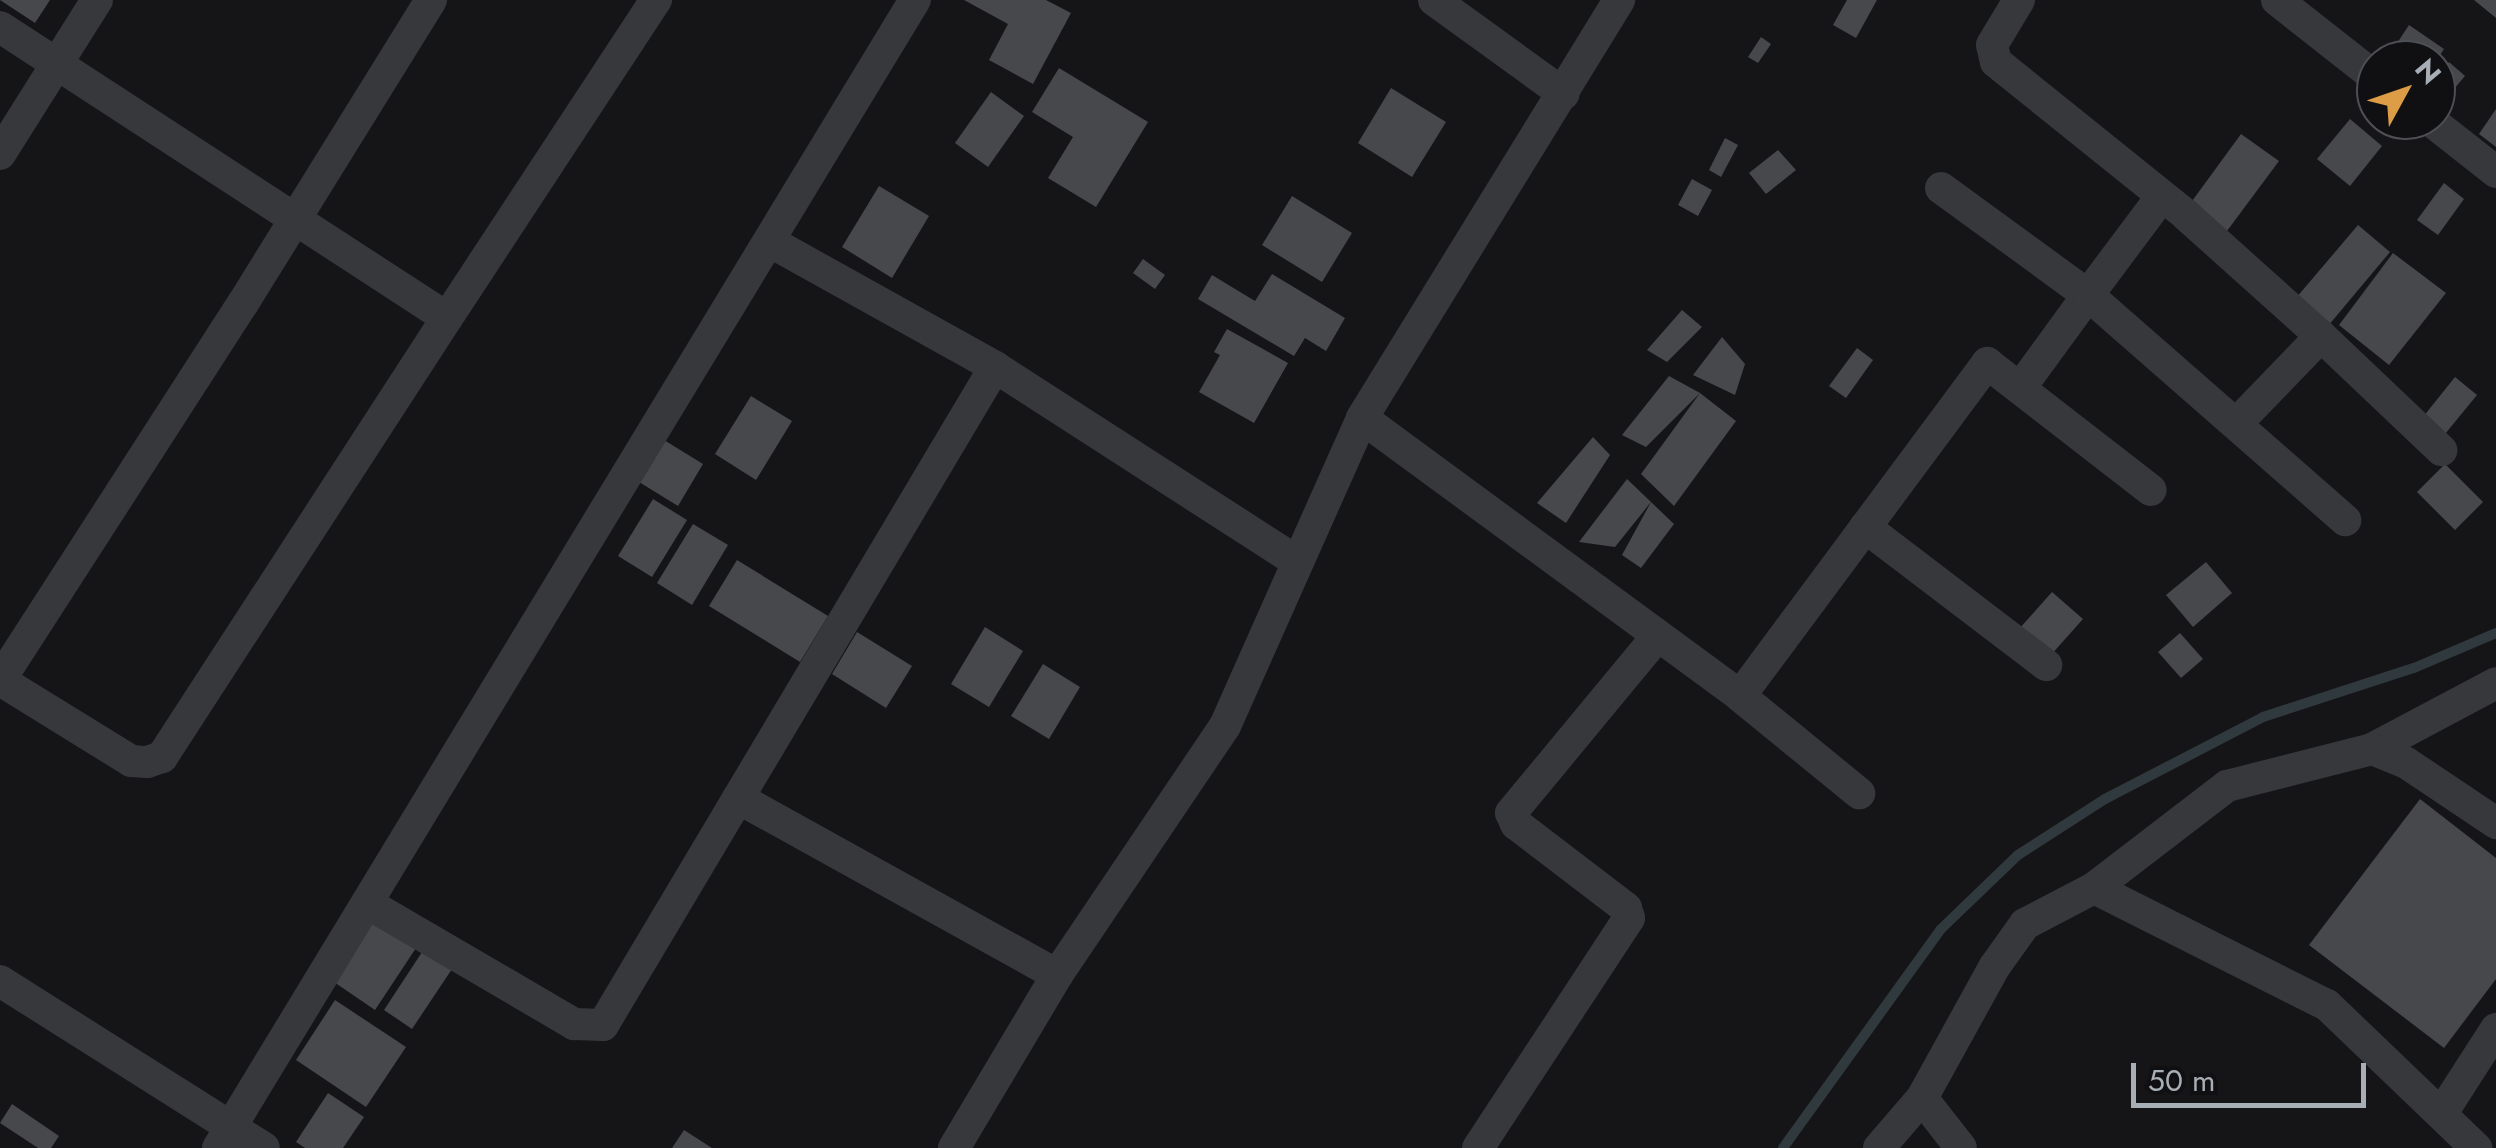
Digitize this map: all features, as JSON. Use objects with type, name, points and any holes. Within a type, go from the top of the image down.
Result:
[{"type":"street","points":[[0,154],[98,0]]},
{"type":"street","points":[[431,0],[0,680],[131,761],[147,762],[162,756],[656,0]]},
{"type":"street","points":[[224,1138],[916,0]]},
{"type":"street","points":[[1434,0],[1477,13],[1564,94]]},
{"type":"street","points":[[954,1148],[1057,976],[1225,726],[1362,418],[1619,0]]},
{"type":"street","points":[[2019,0],[1992,45],[1996,62],[2162,196],[2320,336],[2440,450]]},
{"type":"street","points":[[2277,0],[2356,62]]},
{"type":"street","points":[[0,27],[447,318]]},
{"type":"street","points":[[2455,140],[2496,172]]},
{"type":"street","points":[[1941,188],[2088,296],[2344,520]]},
{"type":"street","points":[[2021,387],[2162,196]]},
{"type":"street","points":[[769,240],[995,367],[1296,561]]},
{"type":"street","points":[[2237,423],[2320,336]]},
{"type":"street","points":[[1740,696],[1987,364],[2151,490]]},
{"type":"street","points":[[366,903],[574,1024],[603,1025],[995,367]]},
{"type":"street","points":[[1362,418],[1656,638],[1740,696],[1860,793]]},
{"type":"street","points":[[1865,527],[2046,665]]},
{"type":"street","points":[[1478,1148],[1629,918],[1626,908],[1516,824],[1512,813],[1656,638]]},
{"type":"street","points":[[1879,1148],[1922,1098],[1995,966],[2025,924],[2094,888],[2226,786],[2372,750],[2496,683]]},
{"type":"street","points":[[2372,750],[2405,762],[2496,823]]},
{"type":"street","points":[[738,798],[1057,976]]},
{"type":"street","points":[[2094,888],[2327,1005],[2476,1148]]},
{"type":"street","points":[[4,992],[224,1138],[264,1148]]},
{"type":"street","points":[[2442,1113],[2496,1029]]},
{"type":"street","points":[[1922,1098],[1960,1148]]},
{"type":"building","points":[[0,0],[50,0],[35,23]]},
{"type":"building","points":[[964,0],[1046,0],[1071,13],[1033,84],[989,60],[1008,24]]},
{"type":"building","points":[[1847,0],[1877,0],[1856,38],[1833,25]]},
{"type":"building","points":[[2474,0],[2496,0],[2496,18]]},
{"type":"building","points":[[2409,25],[2431,40],[2399,40]]},
{"type":"building","points":[[1761,37],[1771,44],[1758,63],[1748,57]]},
{"type":"building","points":[[1059,68],[1148,122],[1096,207],[1048,178],[1073,137],[1032,112]]},
{"type":"building","points":[[2456,68],[2465,76],[2456,87]]},
{"type":"building","points":[[1391,88],[1446,122],[1412,177],[1358,143]]},
{"type":"building","points":[[991,92],[1024,116],[988,167],[955,143]]},
{"type":"building","points":[[2496,109],[2496,147],[2479,134]]},
{"type":"building","points":[[2350,119],[2356,124],[2356,140],[2375,140],[2382,146],[2350,186],[2317,159]]},
{"type":"building","points":[[2241,134],[2279,161],[2224,235],[2187,208]]},
{"type":"building","points":[[1725,138],[1738,145],[1721,177],[1709,170]]},
{"type":"building","points":[[1778,150],[1796,170],[1766,194],[1749,173]]},
{"type":"building","points":[[1692,179],[1712,190],[1698,216],[1678,205]]},
{"type":"building","points":[[2444,183],[2464,199],[2438,235],[2417,220]]},
{"type":"building","points":[[879,186],[929,216],[892,278],[842,247]]},
{"type":"building","points":[[1292,196],[1352,233],[1322,282],[1262,245]]},
{"type":"building","points":[[2358,225],[2390,252],[2328,326],[2296,298]]},
{"type":"building","points":[[2393,253],[2446,293],[2389,365],[2339,325]]},
{"type":"building","points":[[1143,259],[1165,275],[1155,289],[1133,273]]},
{"type":"building","points":[[1272,274],[1345,318],[1326,351],[1305,338],[1294,356],[1198,299],[1212,275],[1255,301]]},
{"type":"building","points":[[1682,310],[1702,327],[1667,362],[1647,350]]},
{"type":"building","points":[[1227,329],[1288,363],[1254,423],[1199,392],[1220,355],[1214,352]]},
{"type":"building","points":[[1722,337],[1745,364],[1735,395],[1693,375]]},
{"type":"building","points":[[1857,348],[1873,360],[1846,398],[1829,386]]},
{"type":"building","points":[[1669,376],[1700,393],[1646,447],[1622,435]]},
{"type":"building","points":[[2455,377],[2477,395],[2445,434],[2423,417]]},
{"type":"building","points":[[1700,393],[1736,421],[1674,506],[1641,474]]},
{"type":"building","points":[[751,396],[792,421],[756,480],[715,454]]},
{"type":"building","points":[[1593,437],[1610,455],[1566,523],[1537,503]]},
{"type":"building","points":[[664,440],[703,464],[678,506],[639,482]]},
{"type":"building","points":[[2445,464],[2483,502],[2455,530],[2417,492]]},
{"type":"building","points":[[1627,479],[1651,502],[1615,547],[1579,542]]},
{"type":"building","points":[[653,499],[687,520],[652,577],[618,556]]},
{"type":"building","points":[[1651,502],[1674,524],[1641,568],[1622,555]]},
{"type":"building","points":[[693,524],[728,545],[692,605],[657,583]]},
{"type":"building","points":[[737,560],[828,616],[800,662],[709,606]]},
{"type":"building","points":[[2206,562],[2232,593],[2193,627],[2166,595]]},
{"type":"building","points":[[2052,592],[2083,619],[2050,656],[2019,629]]},
{"type":"building","points":[[985,627],[1023,651],[989,707],[951,684]]},
{"type":"building","points":[[857,632],[912,666],[886,708],[832,674]]},
{"type":"building","points":[[2180,633],[2203,659],[2181,678],[2158,652]]},
{"type":"building","points":[[1043,664],[1080,687],[1049,739],[1011,716]]},
{"type":"building","points":[[2420,799],[2496,858],[2496,979],[2444,1048],[2309,945]]},
{"type":"building","points":[[374,916],[418,945],[375,1010],[331,980]]},
{"type":"building","points":[[426,946],[454,966],[412,1029],[384,1010]]},
{"type":"building","points":[[335,1000],[406,1047],[366,1107],[296,1060]]},
{"type":"building","points":[[328,1093],[364,1117],[343,1148],[305,1148],[296,1142]]},
{"type":"building","points":[[12,1104],[59,1136],[51,1148],[38,1148],[0,1123]]},
{"type":"building","points":[[684,1130],[712,1148],[672,1148]]},
{"type":"waterway","points":[[1783,1148],[1940,930],[2018,855],[2105,799],[2263,717],[2414,668],[2496,633]]}]
